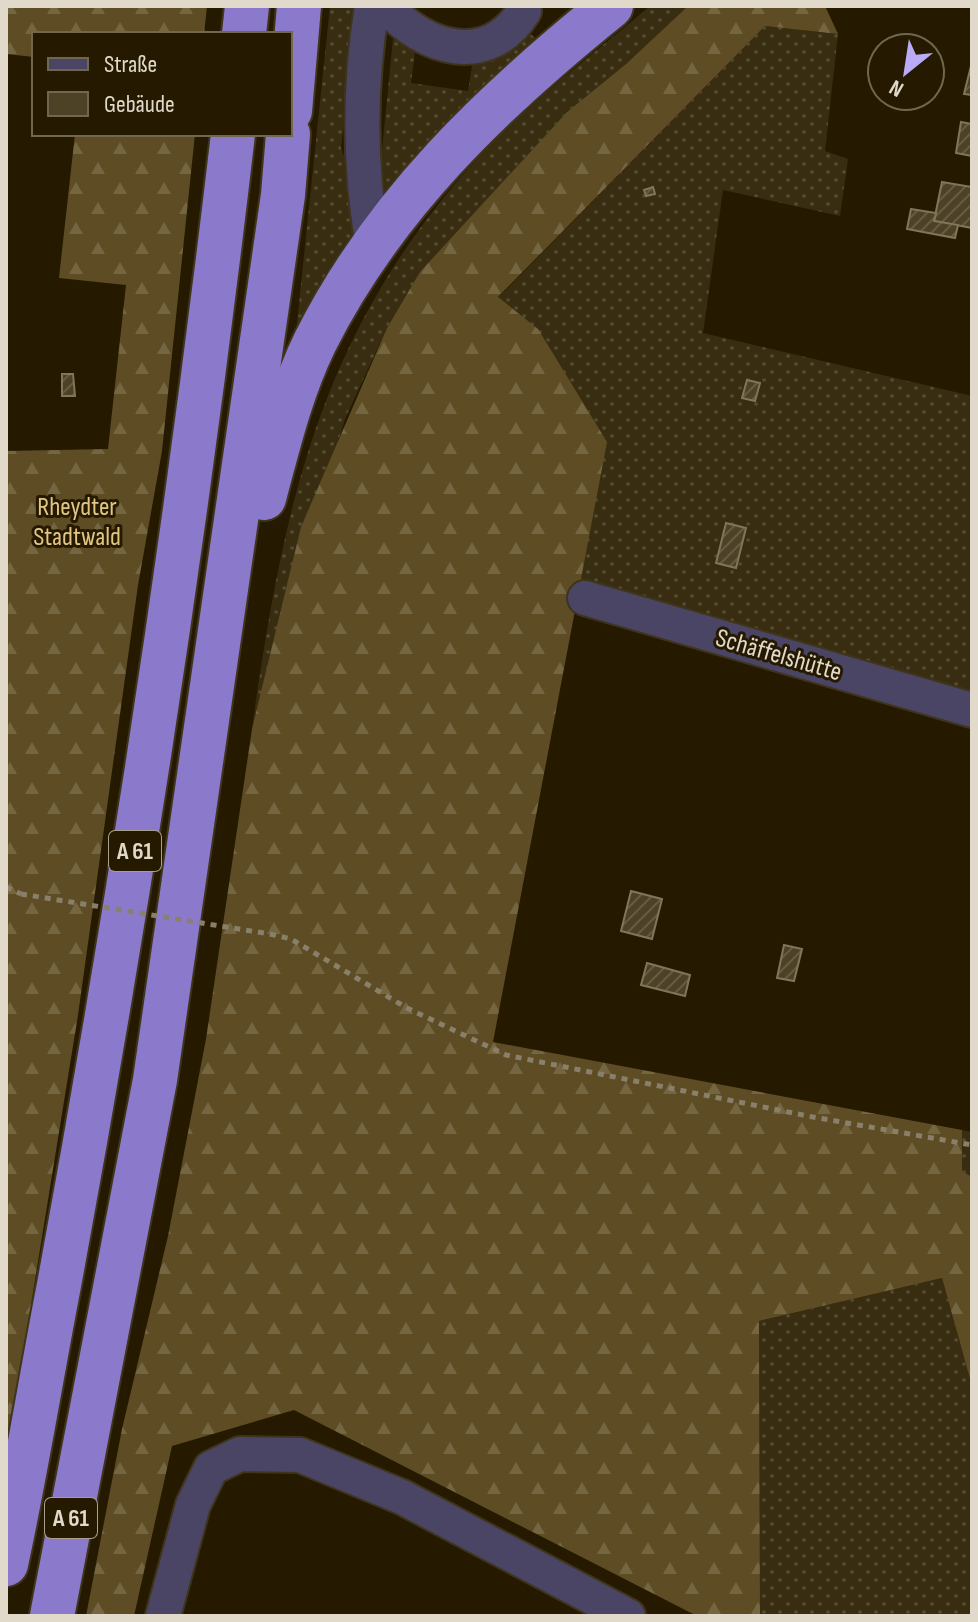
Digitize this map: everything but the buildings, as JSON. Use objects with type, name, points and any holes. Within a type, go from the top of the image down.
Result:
[{"type":"highway","points":[[244,32],[247,6]]},
{"type":"highway","points":[[292,88],[299,6]]},
{"type":"highway","points":[[206,737],[224,654],[283,426],[314,344],[373,246],[449,150],[611,6]]},
{"type":"highway","name":"A 61","points":[[6,1564],[98,1077],[144,796],[186,512],[233,136]]},
{"type":"highway","name":"A 61","points":[[52,1616],[155,1080],[206,737],[288,136]]},
{"type":"street","points":[[372,6],[364,55],[362,134],[373,246]]},
{"type":"street","points":[[386,6],[410,31],[425,40],[453,47],[482,43],[517,22],[524,8],[564,45]]},
{"type":"street","name":"Schäffelshütte","points":[[585,598],[972,710]]},
{"type":"street","points":[[163,1616],[193,1505],[211,1468],[240,1454],[300,1455],[402,1497],[628,1616]]},
{"type":"path","points":[[6,887],[21,894],[291,939],[407,1008],[506,1055],[813,1117],[972,1145]]},
{"type":"shaded area","points":[[330,6],[356,6],[341,148],[350,171],[356,246],[290,390]]},
{"type":"shaded area","points":[[650,6],[688,6],[626,64],[567,112],[420,273],[387,328],[345,419],[252,729],[278,571],[295,498],[316,427],[344,359],[378,293],[421,228],[473,163],[536,101]]},
{"type":"shaded area","points":[[765,26],[838,34],[825,151],[848,159],[840,216],[723,190],[703,333],[972,396],[972,706],[579,595],[498,298]]},
{"type":"shaded area","points":[[526,31],[544,44],[388,207],[380,171],[393,38],[415,52],[411,83],[468,91],[473,60]]},
{"type":"shaded area","points":[[962,1130],[972,1132],[972,1177],[962,1171]]},
{"type":"shaded area","points":[[942,1278],[972,1386],[972,1616],[760,1616],[759,1321]]},
{"type":"green space","points":[[6,6],[207,6],[204,32],[32,32],[32,57],[6,54]]},
{"type":"green space","points":[[688,6],[825,6],[838,34],[765,26],[498,297],[538,329],[607,442],[493,1042],[962,1130],[962,1171],[972,1177],[972,1386],[942,1278],[759,1321],[760,1616],[697,1616],[294,1410],[172,1446],[134,1616],[86,1616],[122,1429],[168,1236],[206,1039],[252,729],[301,527],[387,328],[420,272],[567,112],[626,64]]},
{"type":"green space","name":"Rheydter Stadtwald","points":[[75,136],[195,136],[162,451],[138,585],[78,1015],[6,1459],[6,451],[108,449],[126,285],[59,278]]}]
